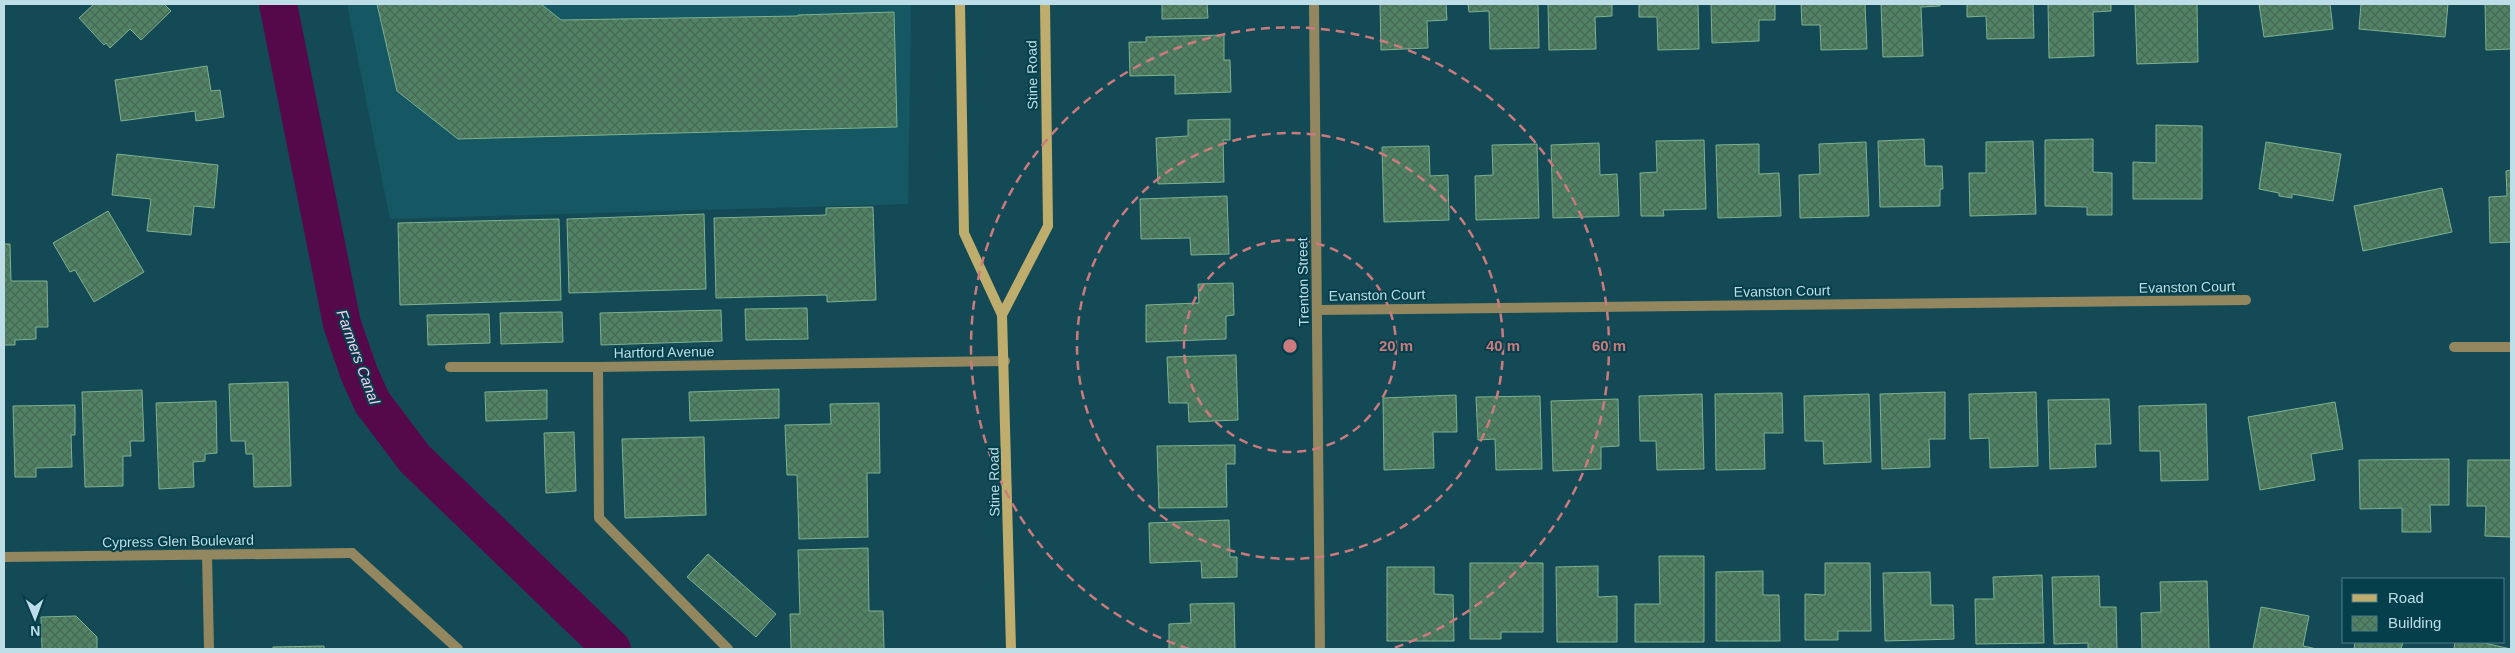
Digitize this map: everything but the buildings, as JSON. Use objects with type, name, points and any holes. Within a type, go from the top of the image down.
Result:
[{"type":"main road","name":"Stine Road","points":[[960,4],[964,233],[1002,315],[1011,649]]},
{"type":"main road","name":"Stine Road","points":[[1002,315],[1048,226],[1044,4]]},
{"type":"street","name":"Trenton Street","points":[[1314,4],[1320,649]]},
{"type":"street","name":"Evanston Court","points":[[1317,310],[2246,300]]},
{"type":"street","points":[[2454,347],[2511,347]]},
{"type":"street","name":"Hartford Avenue","points":[[728,649],[599,518],[598,367],[1004,361]]},
{"type":"street","points":[[450,367],[598,367]]},
{"type":"street","name":"Cypress Glen Boulevard","points":[[4,557],[352,553],[458,649]]},
{"type":"street","points":[[207,555],[209,649]]},
{"type":"shaded area","points":[[347,4],[911,4],[908,204],[390,219]]},
{"type":"waterway","name":"Farmers Canal","points":[[278,4],[342,324],[359,373],[372,402],[415,459],[612,649]]}]
